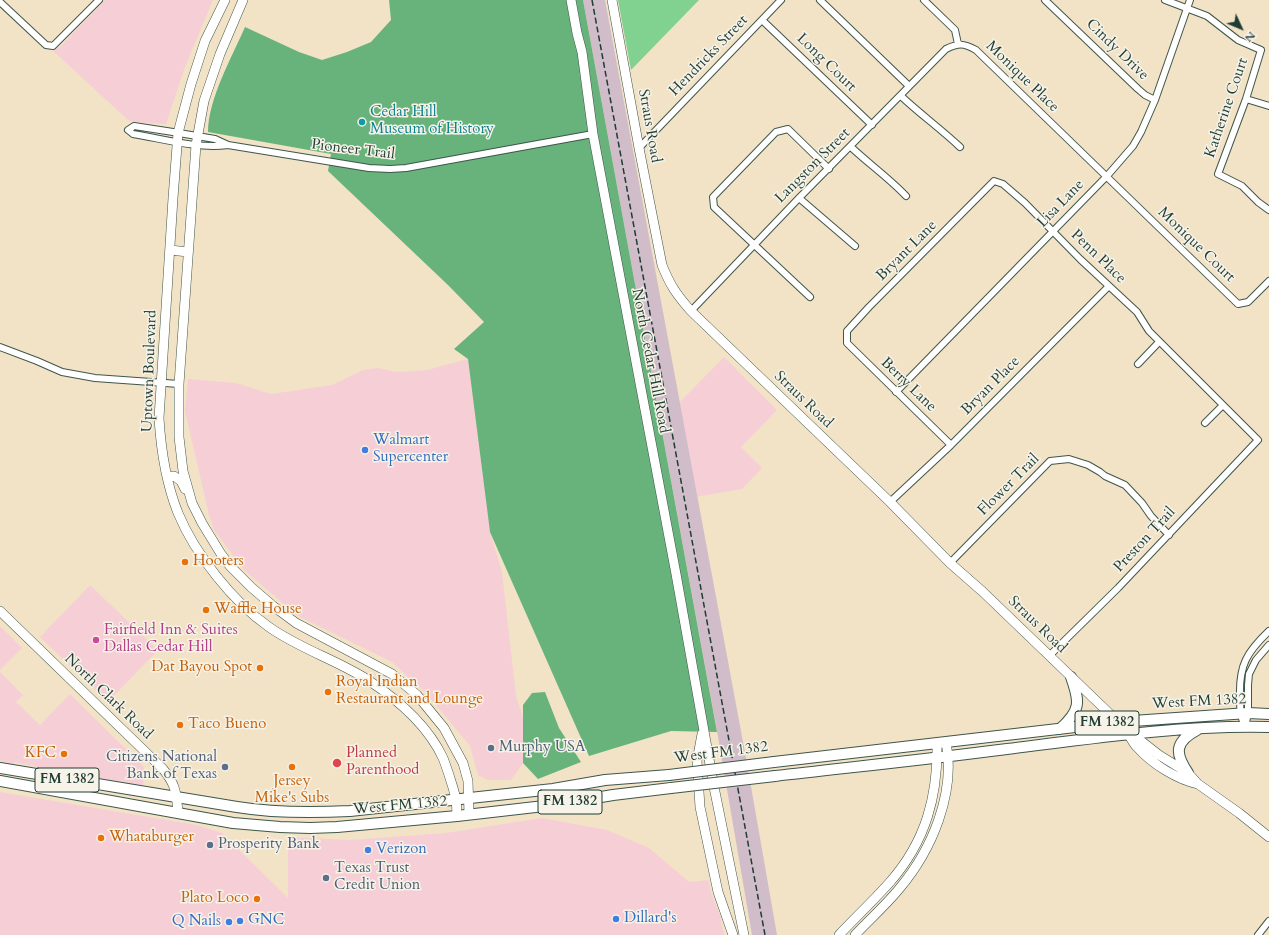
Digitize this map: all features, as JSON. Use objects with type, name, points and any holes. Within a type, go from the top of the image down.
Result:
[{"type":"main road","points":[[1060,729],[1070,718],[1076,708],[1077,694],[1071,677]]},
{"type":"main road","name":"West FM 1382","points":[[177,798],[265,811],[316,813],[350,811],[564,788],[605,780],[669,775],[1118,722],[1244,714],[1269,714]]},
{"type":"main road","name":"West FM 1382","points":[[178,812],[249,825],[303,828],[337,827],[457,816],[552,805],[613,795],[1129,735],[1245,726],[1269,727]]},
{"type":"main road","points":[[1188,774],[1180,761],[1178,752],[1183,739],[1189,734],[1200,729]]},
{"type":"main road","name":"FM 1382","points":[[0,768],[177,798]]},
{"type":"main road","points":[[44,789],[57,784],[64,779]]},
{"type":"main road","name":"FM 1382","points":[[0,781],[178,812]]},
{"type":"main road","points":[[62,792],[73,787],[102,792],[108,786]]},
{"type":"street","points":[[0,2],[46,44],[53,46],[99,0]]},
{"type":"street","name":"Uptown Boulevard","points":[[225,0],[205,41],[191,84],[178,137],[159,418],[162,452],[167,477],[178,513],[191,538],[217,576],[235,598],[270,628],[368,680],[396,701],[418,722],[443,758],[457,799],[457,816]]},
{"type":"street","name":"Uptown Boulevard","points":[[243,0],[220,54],[204,101],[197,140],[179,384],[179,437],[183,471],[192,503],[214,542],[230,566],[251,587],[296,623],[392,674],[417,695],[442,724],[463,763],[468,781],[469,814]]},
{"type":"street","name":"North Cedar Hill Road","points":[[570,0],[582,52],[593,134],[703,727],[744,935]]},
{"type":"street","name":"Straus Road","points":[[614,0],[639,148],[662,265],[669,283],[679,297],[691,311],[890,502],[950,563],[983,592],[1118,722],[1138,748],[1158,765],[1187,782],[1198,784]]},
{"type":"street","name":"Hendricks Street","points":[[639,148],[781,0]]},
{"type":"street","points":[[820,0],[909,86]]},
{"type":"street","points":[[924,0],[955,30],[958,44]]},
{"type":"street","name":"Cindy Drive","points":[[1045,0],[1138,89],[1145,95],[1155,100]]},
{"type":"street","points":[[1165,0],[1187,9]]},
{"type":"street","name":"Lisa Lane","points":[[896,392],[1054,231],[1135,143],[1155,100],[1190,0]]},
{"type":"street","name":"Katherine Court","points":[[1187,9],[1207,16],[1238,40],[1261,50],[1246,99],[1218,174],[1242,186],[1258,202],[1269,210]]},
{"type":"street","name":"Long Court","points":[[762,20],[872,125]]},
{"type":"street","name":"Langston Street","points":[[691,311],[754,244],[946,49],[958,44]]},
{"type":"street","name":"Monique Place","points":[[958,44],[966,45],[976,50],[1106,176]]},
{"type":"street","points":[[901,96],[922,116],[944,131],[960,147]]},
{"type":"street","points":[[1246,99],[1269,106]]},
{"type":"street","points":[[134,126],[178,137],[133,134],[128,130],[134,126]]},
{"type":"street","points":[[810,298],[714,206],[713,197],[776,132],[788,129],[829,169]]},
{"type":"street","name":"Pioneer Trail","points":[[178,137],[197,140],[214,147],[228,145],[369,168],[390,169],[406,168],[593,134]]},
{"type":"street","points":[[851,147],[870,165],[896,185],[906,196]]},
{"type":"street","name":"Monique Court","points":[[1106,176],[1238,304],[1248,302],[1269,281]]},
{"type":"street","name":"Penn Place","points":[[994,181],[1003,184],[1025,203],[1080,259],[1137,312],[1149,331],[1159,342],[1258,440]]},
{"type":"street","name":"Bryant Lane","points":[[847,343],[847,331],[864,312],[994,181]]},
{"type":"street","points":[[799,198],[855,246]]},
{"type":"street","points":[[170,250],[188,252]]},
{"type":"street","name":"Bryan Place","points":[[890,502],[951,445],[1109,286]]},
{"type":"street","points":[[1138,364],[1159,342]]},
{"type":"street","name":"Berry Lane","points":[[847,343],[951,445]]},
{"type":"street","points":[[0,347],[62,372],[95,378],[162,384],[179,384]]},
{"type":"street","points":[[1205,423],[1223,405]]},
{"type":"street","name":"Preston Trail","points":[[1049,656],[1118,588],[1258,440]]},
{"type":"street","name":"Flower Trail","points":[[950,563],[1050,461],[1069,459],[1088,465],[1105,476],[1125,485],[1169,535]]},
{"type":"street","points":[[167,477],[174,476],[181,480],[192,503]]},
{"type":"street","points":[[217,576],[230,566]]},
{"type":"street","name":"North Clark Road","points":[[0,612],[163,769],[172,780],[177,798],[178,812]]},
{"type":"street","points":[[1245,726],[1239,682],[1241,671],[1248,656],[1269,631]]},
{"type":"street","points":[[1244,714],[1249,674],[1256,660],[1269,644]]},
{"type":"street","name":"North Cedar Hill Road","points":[[703,727],[697,761],[700,807],[718,892],[733,935]]},
{"type":"street","points":[[1129,735],[1141,741],[1188,774],[1198,784],[1234,809],[1269,837]]},
{"type":"street","points":[[855,935],[899,889],[922,858],[938,821],[947,787],[949,756],[942,742]]},
{"type":"street","points":[[838,935],[891,881],[911,853],[927,820],[932,804],[936,785],[937,758],[942,742]]},
{"type":"street","points":[[705,831],[722,826]]},
{"type":"street","points":[[707,842],[725,839]]},
{"type":"street","points":[[1258,935],[1269,921]]},
{"type":"shaded area","points":[[105,0],[213,0],[185,67],[166,124],[133,122],[128,120],[52,50],[60,47]]},
{"type":"shaded area","points":[[583,0],[605,0],[746,758],[777,935],[752,935],[717,731]]},
{"type":"shaded area","points":[[724,357],[777,410],[741,447],[762,468],[742,489],[695,497],[678,404]]},
{"type":"shaded area","points":[[468,359],[490,532],[502,572],[516,696],[523,717],[523,763],[511,780],[488,780],[478,775],[470,746],[426,693],[392,662],[298,616],[244,570],[214,530],[209,515],[185,411],[188,379],[236,383],[271,394],[332,385],[363,370],[378,368],[396,372],[427,370]]},
{"type":"shaded area","points":[[90,585],[158,650],[108,702],[40,637]]},
{"type":"shaded area","points":[[0,626],[22,648],[0,670]]},
{"type":"shaded area","points":[[0,672],[23,695],[16,702],[40,725],[70,694],[144,767],[143,787],[14,762],[13,764],[0,761]]},
{"type":"shaded area","points":[[0,792],[197,825],[222,833],[288,898],[288,837],[349,840],[446,833],[542,818],[607,830],[649,848],[689,882],[708,880],[712,896],[720,915],[724,935],[0,935]]},
{"type":"green space","points":[[389,0],[583,0],[717,732],[671,731],[589,756],[490,532],[468,359],[454,349],[484,322],[449,286],[328,171],[331,154],[208,132],[209,119],[216,92],[245,27],[299,52],[322,60],[371,42],[391,20]]},
{"type":"green space","points":[[618,0],[699,0],[631,70]]},
{"type":"green space","points":[[545,692],[559,728],[581,762],[538,779],[523,763],[523,705],[532,693]]},
{"type":"railway","points":[[592,0],[765,935]]},
{"type":"place","name":"Cedar Hill Museum of History","points":[[362,122]]},
{"type":"place","name":"Walmart Supercenter","points":[[365,450]]},
{"type":"place","name":"Hooters","points":[[185,562]]},
{"type":"place","name":"Waffle House","points":[[206,610]]},
{"type":"place","name":"Fairfield Inn & Suites Dallas Cedar Hill","points":[[96,640]]},
{"type":"place","name":"Dat Bayou Spot","points":[[260,668]]},
{"type":"place","name":"Royal Indian Restaurant and Lounge","points":[[328,692]]},
{"type":"place","name":"Taco Bueno","points":[[180,725]]},
{"type":"place","name":"Murphy USA","points":[[491,748]]},
{"type":"place","name":"KFC","points":[[64,754]]},
{"type":"place","name":"Planned Parenthood","points":[[337,763]]},
{"type":"place","name":"Citizens National Bank of Texas","points":[[225,767]]},
{"type":"place","name":"Jersey Mike's Subs","points":[[292,767]]},
{"type":"place","name":"Whataburger","points":[[101,838]]},
{"type":"place","name":"Prosperity Bank","points":[[210,845]]},
{"type":"place","name":"Verizon","points":[[368,850]]},
{"type":"place","name":"Texas Trust Credit Union","points":[[326,878]]},
{"type":"place","name":"Plato Loco","points":[[257,899]]},
{"type":"place","name":"Dillard's","points":[[616,919]]},
{"type":"place","name":"GNC","points":[[240,921]]},
{"type":"place","name":"Q Nails","points":[[229,922]]}]
